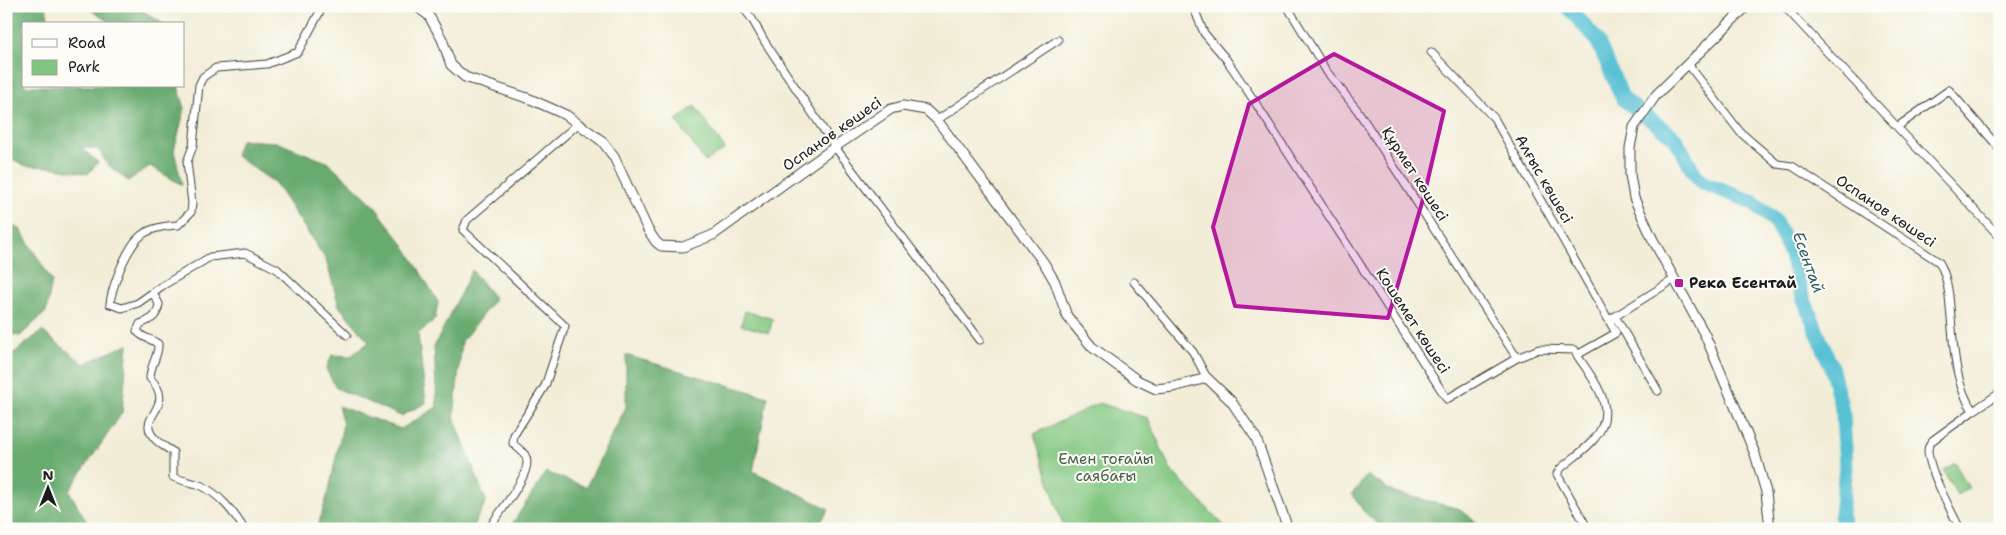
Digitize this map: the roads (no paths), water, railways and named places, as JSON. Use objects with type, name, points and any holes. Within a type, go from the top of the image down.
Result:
[{"type":"street","points":[[323,6],[298,52],[267,64],[216,68],[210,70],[203,77],[199,85],[193,146],[186,162],[192,204],[191,212],[178,225],[154,228],[131,244],[111,293],[110,304],[122,308],[138,303],[210,258],[245,253],[277,268],[346,335]]},
{"type":"street","name":"Оспанов көшесі","points":[[416,6],[429,16],[442,39],[451,65],[465,77],[530,99],[566,115],[602,142],[614,157],[648,230],[661,246],[683,247],[713,236],[835,146],[891,110],[903,106],[926,110],[937,120],[1044,263],[1055,282],[1067,316],[1092,347],[1137,380],[1156,388],[1173,388],[1207,378]]},
{"type":"street","points":[[742,6],[835,146],[980,340]]},
{"type":"street","name":"Кошемет көшесі","points":[[1193,6],[1204,33],[1226,59],[1253,98],[1447,399],[1517,358],[1540,350],[1575,350],[1577,355]]},
{"type":"street","name":"Құрмет көшесі","points":[[1286,6],[1327,72],[1358,111],[1517,358]]},
{"type":"street","points":[[1747,6],[1656,95],[1634,127],[1630,148],[1630,175],[1634,198],[1673,280],[1704,334],[1755,454],[1766,492],[1770,529]]},
{"type":"street","points":[[1784,6],[2000,236]]},
{"type":"street","points":[[937,120],[1058,40]]},
{"type":"street","name":"Алғыс көшесі","points":[[1430,52],[1494,118],[1514,156],[1658,391]]},
{"type":"street","name":"Оспанов көшесі","points":[[1688,64],[1740,132],[1777,164],[1792,166],[1939,262],[1949,290],[1957,369],[1964,398],[1973,411]]},
{"type":"street","points":[[1897,126],[1948,90],[2000,149]]},
{"type":"street","points":[[488,529],[521,482],[528,467],[526,455],[513,444],[514,435],[545,386],[565,326],[463,230],[467,220],[578,124]]},
{"type":"street","points":[[1612,318],[1673,280]]},
{"type":"street","points":[[1134,282],[1193,352],[1207,378],[1231,401],[1256,438],[1288,529]]},
{"type":"street","points":[[153,293],[159,304],[157,314],[152,319],[140,324],[137,331],[142,338],[152,340],[158,344],[158,352],[150,368],[150,378],[157,386],[161,395],[158,406],[150,418],[149,429],[156,440],[172,452],[173,477],[182,482],[199,485],[217,496],[239,520],[244,529]]},
{"type":"street","name":"Алғыс көшесі","points":[[1577,355],[1616,333],[1612,318]]},
{"type":"street","points":[[1577,355],[1596,384],[1606,407],[1605,422],[1595,438],[1560,469],[1557,474],[1588,529]]},
{"type":"street","points":[[1960,529],[1936,475],[1928,450],[1929,445],[1933,440],[2000,393]]},
{"type":"waterway","name":"Есентай","points":[[1567,6],[1597,40],[1623,99],[1675,138],[1695,174],[1703,183],[1753,202],[1775,221],[1790,252],[1801,292],[1831,366],[1843,414],[1846,468],[1841,515],[1845,529]]},
{"type":"place","name":"Река Есентай","points":[[1679,283]]},
{"type":"park label","name":"Емен тоғайы саябағы","points":[[1106,468]]}]
